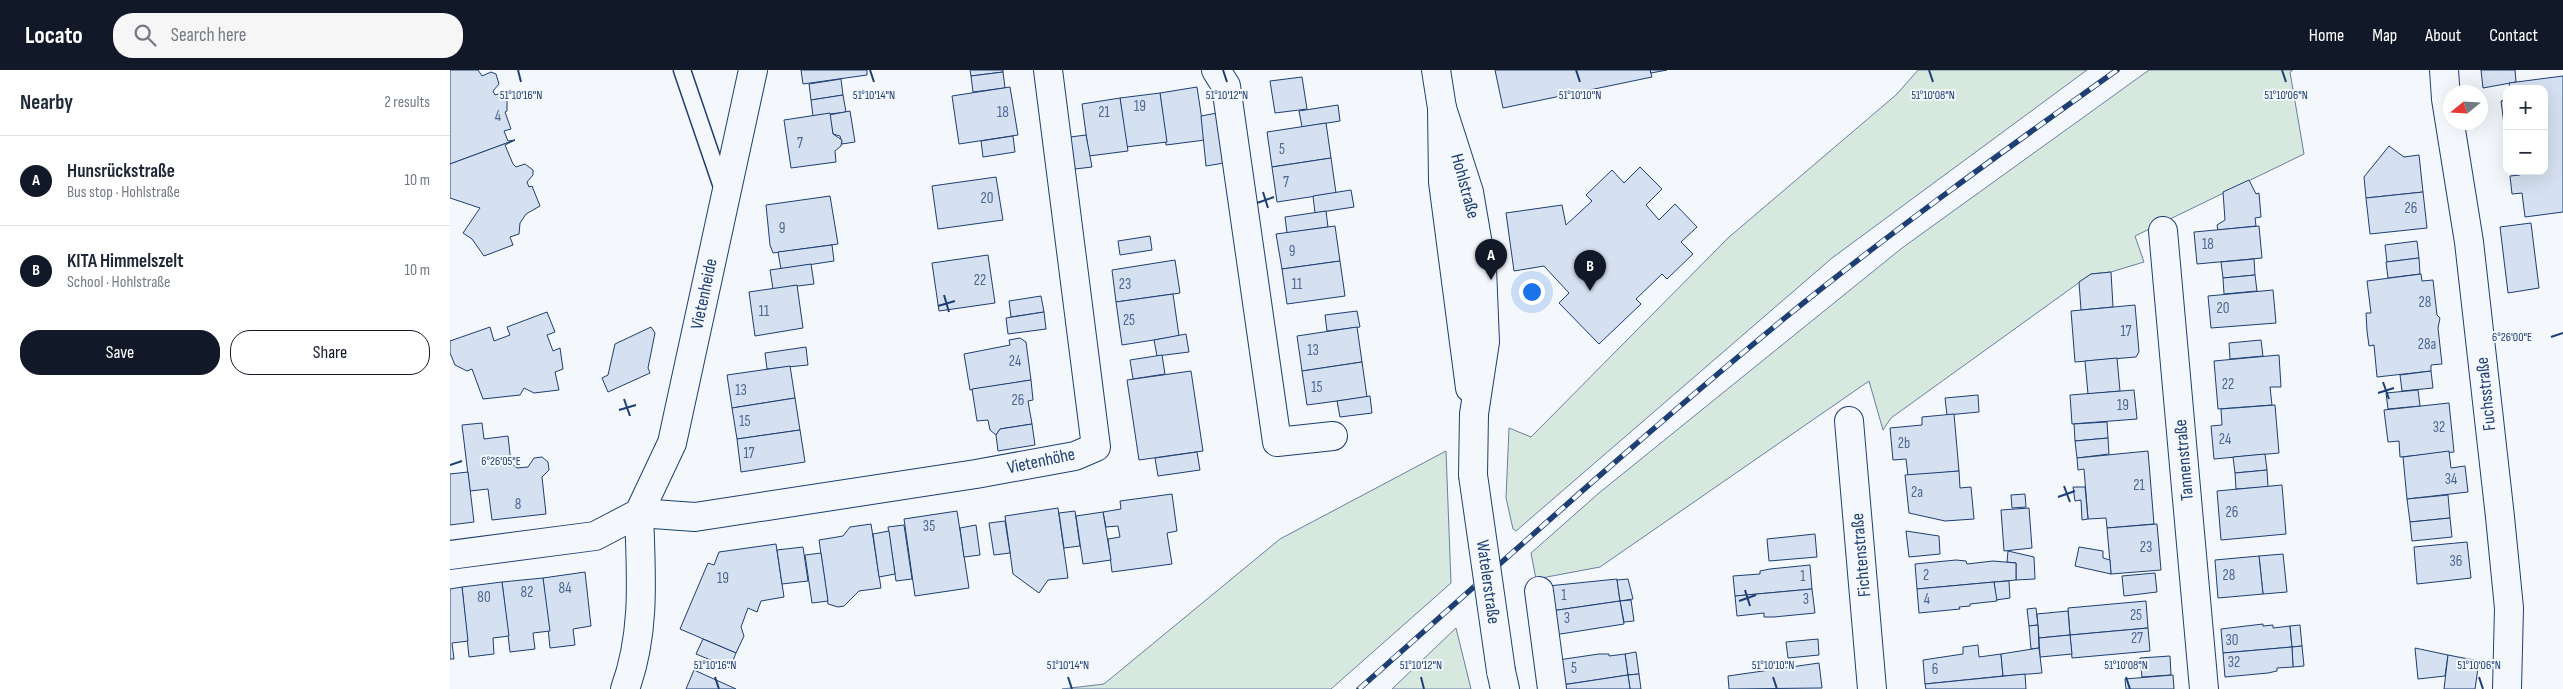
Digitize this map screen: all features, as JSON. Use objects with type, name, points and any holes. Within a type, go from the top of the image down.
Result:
[{"type":"street","name":"Vietenheide","points":[[625,689],[633,667],[642,604],[640,513],[672,443],[753,70]]},
{"type":"street","name":"Vietenhöhe","points":[[640,513],[695,517],[976,474],[1075,456],[1096,447],[1049,70]]},
{"type":"street","points":[[1216,70],[1226,86],[1278,442],[1333,436]]},
{"type":"street","name":"Hohlstraße","points":[[1436,70],[1442,108],[1443,182],[1474,414],[1473,475]]},
{"type":"street","name":"Fuchsstraße","points":[[2444,70],[2446,99],[2469,242],[2509,608],[2507,689]]},
{"type":"street","name":"Tannenstraße","points":[[2164,231],[2204,689]]},
{"type":"street","name":"Fichtenstraße","points":[[1849,421],[1872,689]]},
{"type":"street","name":"Watelerstraße","points":[[1473,475],[1503,680]]},
{"type":"street","points":[[450,555],[595,536],[640,513]]},
{"type":"street","points":[[1539,591],[1552,689]]},
{"type":"lane","points":[[682,70],[725,196]]},
{"type":"shaded area","points":[[1918,70],[2087,70],[1832,258],[1516,531],[1513,529],[1506,498],[1509,428],[1531,437],[1728,238],[1897,94]]},
{"type":"shaded area","points":[[2149,70],[2293,70],[2290,72],[2304,154],[2135,236],[2144,262],[2111,272],[2091,274],[1891,418],[1883,430],[1869,381],[1600,567],[1536,579],[1531,553],[1599,493],[1902,248]]},
{"type":"shaded area","points":[[1446,451],[1451,583],[1331,689],[1062,689],[1104,684],[1280,539]]},
{"type":"shaded area","points":[[1456,628],[1471,689],[1392,689]]},
{"type":"building","points":[[450,70],[478,70],[482,76],[491,72],[496,74],[499,84],[493,91],[495,95],[498,94],[507,98],[507,111],[505,112],[511,129],[504,131],[508,141],[515,140],[450,164]]},
{"type":"building","points":[[801,70],[867,70],[867,75],[803,84]]},
{"type":"building","points":[[970,70],[1003,70],[1003,72],[971,76]]},
{"type":"building","points":[[1495,70],[1650,70],[1652,77],[1503,108]]},
{"type":"building","points":[[1650,70],[1667,70],[1651,73]]},
{"type":"building","points":[[2481,70],[2515,70],[2516,82],[2488,87],[2488,85],[2483,85]]},
{"type":"building","points":[[1003,72],[1005,88],[973,92],[971,76]]},
{"type":"building","points":[[2563,76],[2563,212],[2525,217],[2522,193],[2512,194],[2510,176],[2548,175],[2548,85],[2509,85],[2509,83]]},
{"type":"building","points":[[1302,77],[1307,109],[1275,113],[1270,81]]},
{"type":"building","points":[[841,79],[843,95],[811,100],[809,84]]},
{"type":"building","points":[[1010,87],[1018,135],[959,144],[952,96]]},
{"type":"building","points":[[1197,87],[1205,140],[1166,145],[1160,93]]},
{"type":"building","points":[[1160,93],[1167,142],[1126,147],[1120,98]]},
{"type":"building","points":[[843,95],[846,112],[813,116],[811,100]]},
{"type":"building","points":[[1120,98],[1128,151],[1089,156],[1082,104]]},
{"type":"building","points":[[2501,101],[2503,101],[2503,116]]},
{"type":"building","points":[[1338,105],[1340,121],[1302,127],[1299,111]]},
{"type":"building","points":[[850,111],[855,142],[842,144],[840,136],[833,134],[829,115]]},
{"type":"building","points":[[830,113],[833,134],[842,140],[841,146],[835,151],[836,162],[791,168],[784,120]]},
{"type":"building","points":[[1217,113],[1224,163],[1206,166],[1201,116]]},
{"type":"building","points":[[1326,123],[1331,158],[1272,167],[1267,132]]},
{"type":"building","points":[[1086,135],[1092,167],[1075,169],[1070,137]]},
{"type":"building","points":[[1013,136],[1015,152],[983,157],[981,141]]},
{"type":"building","points":[[515,140],[505,145],[516,167],[525,164],[533,170],[533,175],[527,182],[529,187],[532,186],[540,206],[526,214],[520,223],[519,234],[510,237],[513,245],[484,256],[472,239],[463,233],[480,208],[450,198],[450,164]]},
{"type":"building","points":[[2389,146],[2404,157],[2419,155],[2423,192],[2366,198],[2364,177]]},
{"type":"building","points":[[1331,158],[1336,193],[1277,202],[1272,167]]},
{"type":"building","points":[[1640,167],[1662,189],[1646,205],[1659,220],[1675,204],[1697,227],[1681,242],[1693,254],[1667,279],[1662,274],[1636,299],[1641,304],[1599,344],[1559,303],[1569,293],[1544,266],[1514,271],[1506,213],[1562,205],[1566,225],[1592,201],[1586,195],[1612,170],[1624,183]]},
{"type":"building","points":[[996,177],[1003,220],[938,229],[932,186]]},
{"type":"building","points":[[2249,180],[2256,194],[2259,193],[2261,217],[2255,218],[2256,226],[2218,230],[2217,225],[2225,220],[2223,192]]},
{"type":"building","points":[[1351,190],[1354,207],[1315,213],[1313,196]]},
{"type":"building","points":[[2423,192],[2427,228],[2370,234],[2366,198]]},
{"type":"building","points":[[830,196],[838,244],[773,253],[770,245],[766,205]]},
{"type":"building","points":[[1326,211],[1328,227],[1287,233],[1285,217]]},
{"type":"building","points":[[2531,223],[2539,288],[2508,293],[2500,227]]},
{"type":"building","points":[[1335,226],[1340,261],[1282,269],[1276,234]]},
{"type":"building","points":[[2259,226],[2262,258],[2197,264],[2194,232]]},
{"type":"building","points":[[1150,236],[1152,250],[1120,255],[1118,241]]},
{"type":"building","points":[[2417,241],[2419,258],[2387,262],[2385,245]]},
{"type":"building","points":[[832,245],[834,261],[781,269],[778,252]]},
{"type":"building","points":[[988,255],[995,303],[939,311],[932,263]]},
{"type":"building","points":[[2419,258],[2420,274],[2388,278],[2386,262]]},
{"type":"building","points":[[2254,259],[2255,275],[2223,278],[2221,262]]},
{"type":"building","points":[[1175,260],[1180,293],[1116,302],[1112,270]]},
{"type":"building","points":[[1340,261],[1345,296],[1287,304],[1282,269]]},
{"type":"building","points":[[811,264],[814,284],[773,289],[770,270]]},
{"type":"building","points":[[2111,272],[2113,307],[2081,310],[2079,282],[2091,274]]},
{"type":"building","points":[[2421,274],[2422,281],[2433,280],[2437,315],[2440,318],[2438,328],[2442,364],[2431,365],[2431,371],[2377,377],[2374,345],[2369,346],[2367,331],[2366,313],[2371,313],[2367,281]]},
{"type":"building","points":[[2255,275],[2257,291],[2224,294],[2223,278]]},
{"type":"building","points":[[797,285],[803,328],[755,336],[749,292]]},
{"type":"building","points":[[2273,290],[2276,323],[2211,328],[2208,296]]},
{"type":"building","points":[[1173,294],[1179,336],[1122,345],[1116,302]]},
{"type":"building","points":[[1041,296],[1044,312],[1011,317],[1009,301]]},
{"type":"building","points":[[2135,305],[2139,352],[2136,357],[2075,362],[2071,311]]},
{"type":"building","points":[[1357,311],[1360,327],[1327,331],[1325,315]]},
{"type":"building","points":[[547,312],[555,332],[547,335],[553,351],[560,348],[563,369],[555,372],[559,390],[534,393],[524,388],[520,395],[483,399],[472,369],[467,371],[455,365],[450,353],[450,341],[490,327],[494,341],[510,335],[507,327]]},
{"type":"building","points":[[1044,312],[1046,329],[1008,334],[1006,318]]},
{"type":"building","points":[[651,327],[655,333],[648,368],[650,373],[608,392],[602,378],[608,375],[615,344]]},
{"type":"building","points":[[1357,327],[1362,362],[1302,371],[1297,336]]},
{"type":"building","points":[[1186,334],[1189,352],[1157,356],[1154,340]]},
{"type":"building","points":[[1020,338],[1026,342],[1031,380],[970,390],[964,354],[1010,345],[1009,340]]},
{"type":"building","points":[[2261,340],[2263,356],[2230,359],[2229,343]]},
{"type":"building","points":[[806,347],[808,365],[767,369],[765,353]]},
{"type":"building","points":[[1162,355],[1165,374],[1133,379],[1130,360]]},
{"type":"building","points":[[2279,355],[2281,387],[2270,387],[2272,405],[2218,409],[2214,361]]},
{"type":"building","points":[[2117,358],[2120,391],[2088,394],[2085,361]]},
{"type":"building","points":[[1362,362],[1367,397],[1307,405],[1302,371]]},
{"type":"building","points":[[790,366],[795,398],[732,408],[727,375]]},
{"type":"building","points":[[1191,371],[1203,451],[1139,460],[1127,380]]},
{"type":"building","points":[[2431,371],[2433,388],[2402,391],[2400,375]]},
{"type":"building","points":[[1031,380],[1033,400],[1028,401],[1032,424],[1000,429],[996,435],[990,430],[988,420],[977,421],[972,389]]},
{"type":"building","points":[[2134,390],[2137,419],[2072,424],[2070,395]]},
{"type":"building","points":[[2418,390],[2420,406],[2388,409],[2386,393]]},
{"type":"building","points":[[1978,395],[1979,412],[1947,415],[1945,398]]},
{"type":"building","points":[[1370,396],[1372,413],[1340,417],[1337,401]]},
{"type":"building","points":[[795,398],[800,430],[737,439],[732,408]]},
{"type":"building","points":[[2449,403],[2454,452],[2400,457],[2399,441],[2388,442],[2384,410]]},
{"type":"building","points":[[2275,405],[2279,453],[2214,459],[2211,426],[2222,425],[2221,409]]},
{"type":"building","points":[[1954,414],[1959,471],[1908,476],[1906,459],[1893,460],[1890,428],[1922,425],[1922,417]]},
{"type":"building","points":[[2107,422],[2108,438],[2075,441],[2074,424]]},
{"type":"building","points":[[482,423],[484,439],[508,436],[511,463],[517,468],[528,467],[534,458],[542,457],[548,462],[549,470],[542,477],[546,514],[492,520],[488,489],[470,491],[462,425]]},
{"type":"building","points":[[1032,424],[1035,445],[998,451],[996,435],[1000,429]]},
{"type":"building","points":[[800,430],[805,462],[741,472],[737,439]]},
{"type":"building","points":[[2108,438],[2109,454],[2077,458],[2075,441]]},
{"type":"building","points":[[2148,451],[2154,524],[2107,528],[2106,518],[2088,519],[2084,469],[2078,470],[2077,458]]},
{"type":"building","points":[[2449,451],[2451,468],[2465,466],[2468,492],[2407,499],[2403,457]]},
{"type":"building","points":[[1197,452],[1200,470],[1158,476],[1155,458]]},
{"type":"building","points":[[2265,454],[2267,470],[2235,473],[2233,457]]},
{"type":"building","points":[[2267,470],[2268,487],[2236,489],[2235,473]]},
{"type":"building","points":[[1959,471],[1960,488],[1971,487],[1974,519],[1945,521],[1909,513],[1905,475]]},
{"type":"building","points":[[468,472],[474,522],[450,525],[450,474]]},
{"type":"building","points":[[2282,485],[2286,534],[2221,540],[2217,491]]},
{"type":"building","points":[[2073,487],[2085,487],[2088,519],[2082,520],[2081,500],[2075,501]]},
{"type":"building","points":[[1172,494],[1177,531],[1167,533],[1172,564],[1112,572],[1108,539],[1120,537],[1118,526],[1106,527],[1103,512],[1121,509],[1120,501]]},
{"type":"building","points":[[2025,494],[2026,507],[2012,508],[2011,495]]},
{"type":"building","points":[[2448,495],[2450,518],[2410,522],[2407,499]]},
{"type":"building","points":[[1058,508],[1068,578],[1048,580],[1039,593],[1013,574],[1005,516]]},
{"type":"building","points":[[2029,508],[2032,548],[2004,551],[2001,510]]},
{"type":"building","points":[[957,511],[969,588],[915,596],[904,519]]},
{"type":"building","points":[[1075,511],[1080,546],[1064,548],[1059,513]]},
{"type":"building","points":[[1103,512],[1111,560],[1083,564],[1076,516]]},
{"type":"building","points":[[2450,518],[2452,537],[2412,541],[2410,522]]},
{"type":"building","points":[[1005,521],[1010,553],[994,555],[989,523]]},
{"type":"building","points":[[871,524],[881,588],[859,591],[844,606],[838,607],[828,604],[819,540],[843,536],[850,527]]},
{"type":"building","points":[[2157,524],[2161,570],[2111,574],[2107,528]]},
{"type":"building","points":[[904,525],[912,579],[896,581],[888,527]]},
{"type":"building","points":[[976,525],[980,555],[964,557],[960,528]]},
{"type":"building","points":[[889,531],[895,574],[879,577],[873,534]]},
{"type":"building","points":[[1906,531],[1939,536],[1940,554],[1909,557]]},
{"type":"building","points":[[1815,534],[1817,557],[1769,561],[1767,539]]},
{"type":"building","points":[[2467,542],[2471,578],[2417,584],[2414,547]]},
{"type":"building","points":[[776,544],[784,597],[761,601],[757,612],[748,608],[741,627],[744,636],[736,653],[680,629],[708,563],[714,565],[719,552]]},
{"type":"building","points":[[803,547],[808,581],[782,584],[777,550]]},
{"type":"building","points":[[2079,547],[2103,551],[2103,558],[2110,560],[2111,574],[2075,566]]},
{"type":"building","points":[[2008,551],[2034,557],[2035,579],[2016,580],[2016,563],[2007,562]]},
{"type":"building","points":[[821,553],[828,601],[812,603],[805,555]]},
{"type":"building","points":[[2283,554],[2287,592],[2263,594],[2259,556]]},
{"type":"building","points":[[2259,556],[2263,594],[2218,598],[2215,560]]},
{"type":"building","points":[[1956,560],[1966,561],[1967,564],[1993,561],[2016,563],[2016,580],[1917,589],[1915,564]]},
{"type":"building","points":[[1810,565],[1812,589],[1735,596],[1733,576],[1760,574],[1760,571],[1770,569]]},
{"type":"building","points":[[585,572],[591,626],[573,629],[575,645],[550,648],[543,578]]},
{"type":"building","points":[[2155,573],[2157,592],[2124,596],[2122,576]]},
{"type":"building","points":[[543,578],[550,631],[533,633],[535,649],[510,652],[502,582]]},
{"type":"building","points":[[1617,579],[1620,601],[1551,611],[1548,586]]},
{"type":"building","points":[[1628,579],[1633,599],[1620,601],[1617,580]]},
{"type":"building","points":[[2009,581],[2010,598],[1996,600],[1994,582]]},
{"type":"building","points":[[502,582],[509,636],[493,638],[494,654],[469,657],[462,587]]},
{"type":"building","points":[[1994,582],[1997,601],[1970,604],[1970,606],[1959,607],[1960,609],[1919,613],[1917,589]]},
{"type":"building","points":[[462,587],[468,641],[452,643],[454,659],[450,659],[450,589]]},
{"type":"building","points":[[1812,589],[1815,613],[1774,617],[1764,617],[1764,613],[1737,616],[1735,596]]},
{"type":"building","points":[[1631,600],[1634,621],[1624,622],[1620,601]]},
{"type":"building","points":[[1620,601],[1624,624],[1554,635],[1551,611]]},
{"type":"building","points":[[2146,601],[2148,628],[2070,635],[2068,608]]},
{"type":"building","points":[[2036,608],[2038,625],[2029,626],[2027,609]]},
{"type":"building","points":[[2068,611],[2070,635],[2039,638],[2037,614]]},
{"type":"building","points":[[2263,624],[2263,626],[2273,625],[2273,628],[2290,626],[2292,647],[2223,653],[2221,629]]},
{"type":"building","points":[[2038,625],[2039,648],[2031,649],[2029,626]]},
{"type":"building","points":[[2300,625],[2302,646],[2292,647],[2290,626]]},
{"type":"building","points":[[2148,628],[2150,651],[2072,658],[2070,635]]},
{"type":"building","points":[[2070,635],[2072,654],[2040,657],[2039,638]]},
{"type":"building","points":[[703,639],[736,653],[730,668],[696,654]]},
{"type":"building","points":[[1818,639],[1819,655],[1788,658],[1786,642]]},
{"type":"building","points":[[1978,645],[1979,657],[2001,654],[2003,676],[1925,684],[1923,660],[1963,654],[1963,647]]},
{"type":"building","points":[[2302,646],[2304,666],[2293,667],[2292,647]]},
{"type":"building","points":[[2292,647],[2293,667],[2277,668],[2277,671],[2268,673],[2225,677],[2223,653]]},
{"type":"building","points":[[2039,648],[2042,673],[2003,676],[2001,654]]},
{"type":"building","points":[[2415,648],[2448,655],[2445,676],[2418,679]]},
{"type":"building","points":[[1636,652],[1639,674],[1628,675],[1625,654]]},
{"type":"building","points":[[1609,654],[1609,656],[1625,654],[1628,675],[1562,685],[1558,660]]},
{"type":"building","points":[[2448,655],[2479,661],[2475,689],[2444,689]]},
{"type":"building","points":[[2170,656],[2171,675],[2142,677],[2140,658]]},
{"type":"building","points":[[1819,663],[1822,688],[1729,689],[1728,676]]},
{"type":"building","points":[[694,670],[736,689],[686,689]]},
{"type":"building","points":[[1639,674],[1641,689],[1630,689],[1628,675]]},
{"type":"building","points":[[2025,674],[2026,689],[1926,689],[1925,684]]},
{"type":"building","points":[[1628,675],[1630,689],[1562,689],[1562,685]]},
{"type":"building","points":[[2173,675],[2174,689],[2126,689],[2125,679]]},
{"type":"railway","points":[[1359,689],[1624,454],[1786,317],[1991,160],[2117,70]]},
{"type":"place","name":"Hunsrückstraße","points":[[1491,280]]},
{"type":"place","name":"KITA Himmelszelt","points":[[1590,291]]}]
